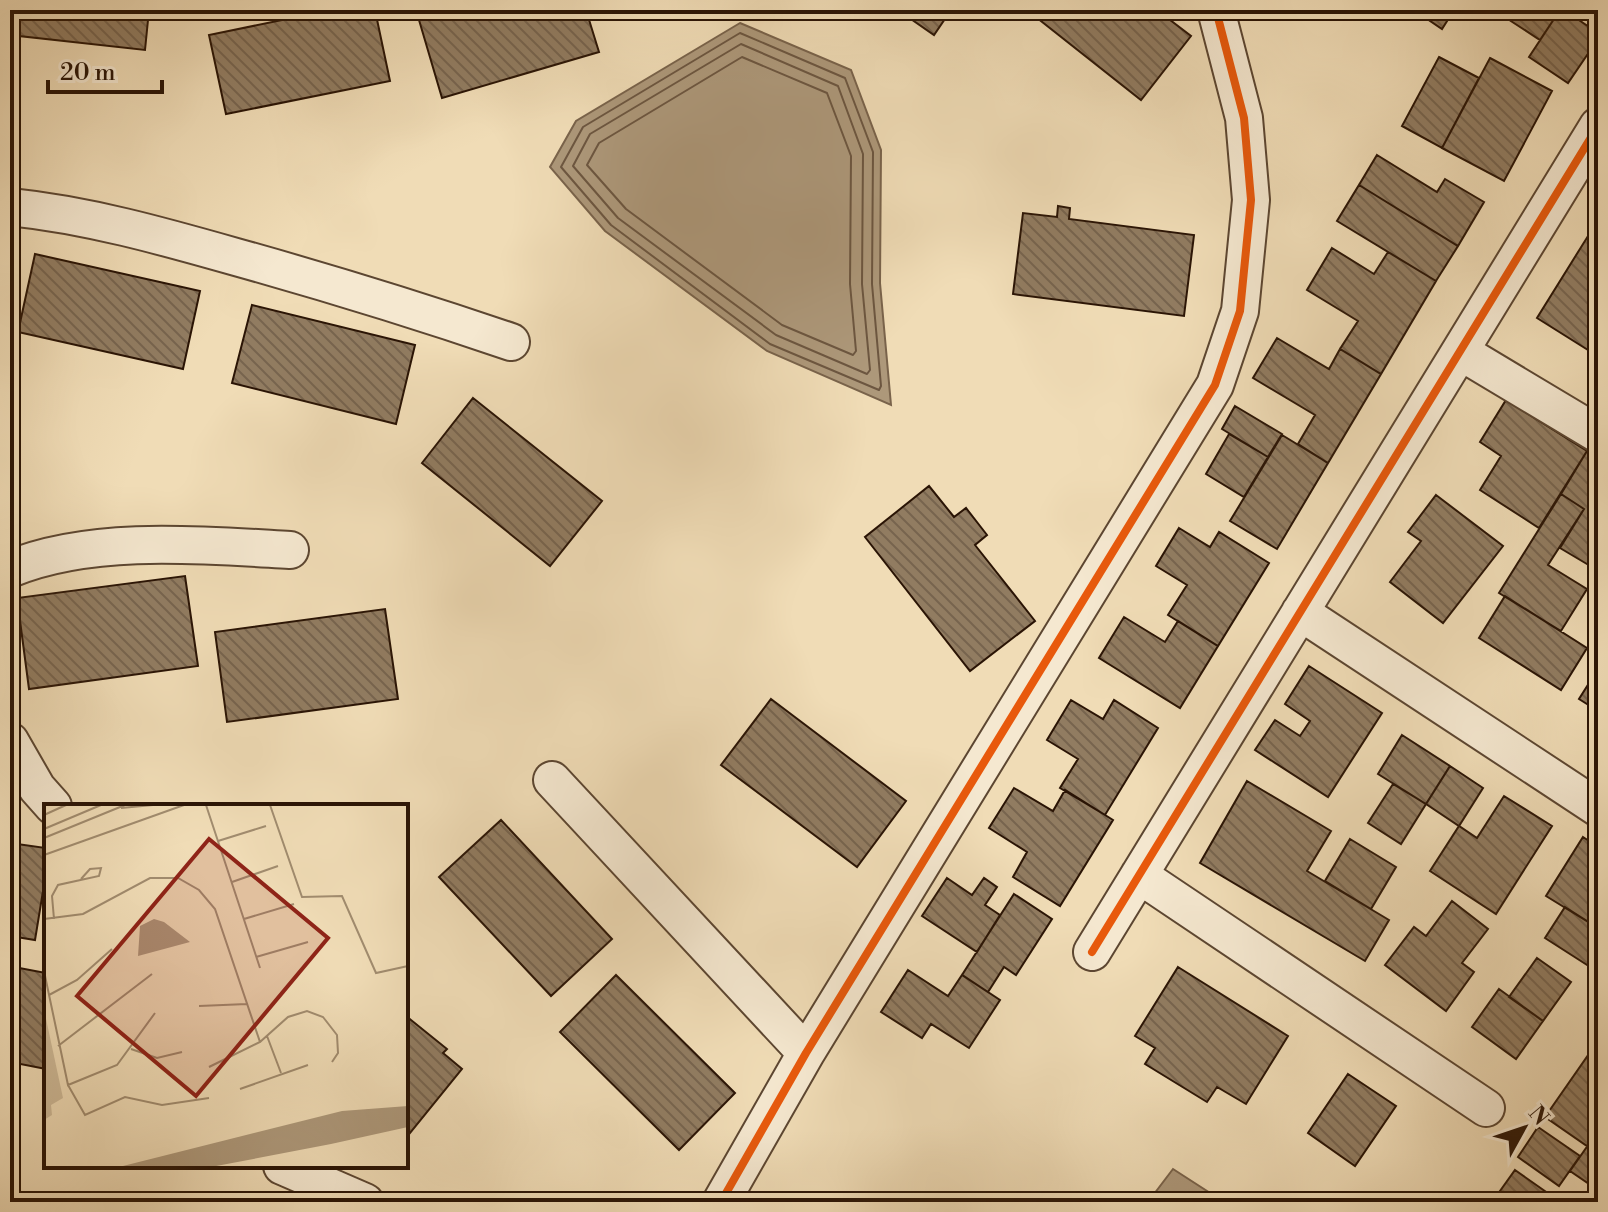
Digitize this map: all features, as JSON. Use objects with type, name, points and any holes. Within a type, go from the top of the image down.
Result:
[{"type":"street","points":[[721,1202],[806,1053],[1215,385],[1240,311],[1251,200],[1244,118],[1216,10]]},
{"type":"street","points":[[1092,952],[1598,126]]},
{"type":"street","points":[[10,207],[145,231],[383,298],[511,342]]},
{"type":"street","points":[[1461,352],[1598,434]]},
{"type":"street","points":[[10,569],[33,559],[171,543],[290,550]]},
{"type":"street","points":[[1300,612],[1598,808]]},
{"type":"street","points":[[10,741],[37,788],[51,804]]},
{"type":"street","points":[[552,780],[806,1053]]},
{"type":"street","points":[[1139,875],[1486,1108]]},
{"type":"street","points":[[287,1168],[365,1202]]},
{"type":"water","points":[[740,23],[851,70],[881,150],[880,283],[891,405],[767,351],[605,231],[550,167],[576,121]]},
{"type":"water","points":[[1173,1169],[1224,1202],[1148,1202]]},
{"type":"building","points":[[10,10],[149,10],[145,50],[10,35]]},
{"type":"building","points":[[331,10],[375,10],[390,81],[226,114],[209,35]]},
{"type":"building","points":[[452,10],[586,10],[599,52],[442,98],[419,20]]},
{"type":"building","points":[[898,10],[951,10],[934,35]]},
{"type":"building","points":[[1027,10],[1157,10],[1191,36],[1141,100]]},
{"type":"building","points":[[1414,10],[1454,10],[1442,29]]},
{"type":"building","points":[[1494,10],[1560,10],[1540,40]]},
{"type":"building","points":[[1560,10],[1598,33],[1598,39],[1568,83],[1529,57]]},
{"type":"building","points":[[1439,57],[1479,78],[1442,148],[1402,126]]},
{"type":"building","points":[[1490,58],[1552,91],[1504,181],[1442,148]]},
{"type":"building","points":[[1377,155],[1437,192],[1445,179],[1484,202],[1458,246],[1359,185]]},
{"type":"building","points":[[1359,185],[1458,246],[1436,281],[1337,221]]},
{"type":"building","points":[[1058,206],[1070,208],[1069,219],[1194,235],[1184,316],[1013,294],[1023,213],[1057,217]]},
{"type":"building","points":[[1588,236],[1598,242],[1596,355],[1537,318]]},
{"type":"building","points":[[1332,248],[1374,274],[1388,252],[1436,281],[1381,374],[1340,349],[1358,321],[1307,290]]},
{"type":"building","points":[[35,254],[200,291],[183,369],[18,332]]},
{"type":"building","points":[[252,305],[415,345],[396,424],[232,383]]},
{"type":"building","points":[[1277,338],[1329,369],[1340,349],[1381,374],[1328,463],[1298,444],[1315,415],[1253,378]]},
{"type":"building","points":[[473,398],[602,501],[550,566],[422,463]]},
{"type":"building","points":[[1506,400],[1587,451],[1539,528],[1480,490],[1501,456],[1480,442]]},
{"type":"building","points":[[1235,406],[1282,434],[1268,457],[1222,429]]},
{"type":"building","points":[[1229,434],[1268,457],[1244,497],[1206,474]]},
{"type":"building","points":[[1282,435],[1328,463],[1277,549],[1230,521]]},
{"type":"building","points":[[1587,451],[1598,458],[1598,589],[1589,583],[1597,570],[1560,548],[1584,509],[1561,494]]},
{"type":"building","points":[[929,486],[954,517],[966,508],[987,535],[975,545],[1035,621],[970,671],[865,537]]},
{"type":"building","points":[[1561,494],[1584,509],[1548,565],[1587,589],[1561,631],[1499,593]]},
{"type":"building","points":[[1436,495],[1503,546],[1443,623],[1390,582],[1421,541],[1408,532]]},
{"type":"building","points":[[1179,528],[1210,547],[1219,532],[1269,563],[1218,646],[1168,615],[1187,585],[1156,566]]},
{"type":"building","points":[[185,576],[198,666],[29,689],[17,598]]},
{"type":"building","points":[[1505,596],[1587,648],[1561,690],[1479,638]]},
{"type":"building","points":[[385,609],[398,699],[227,722],[215,632]]},
{"type":"building","points":[[1124,617],[1165,642],[1178,621],[1218,646],[1180,708],[1099,658]]},
{"type":"building","points":[[1309,666],[1382,713],[1328,797],[1255,750],[1275,720],[1300,736],[1310,721],[1285,704]]},
{"type":"building","points":[[1598,669],[1598,711],[1579,699]]},
{"type":"building","points":[[771,699],[906,801],[857,867],[721,765]]},
{"type":"building","points":[[1071,700],[1103,719],[1114,700],[1158,728],[1105,815],[1060,788],[1078,759],[1047,740]]},
{"type":"building","points":[[1402,735],[1450,766],[1426,804],[1378,774]]},
{"type":"building","points":[[1450,766],[1483,788],[1459,826],[1426,804]]},
{"type":"building","points":[[1247,781],[1331,831],[1307,871],[1389,920],[1365,961],[1200,863]]},
{"type":"building","points":[[1393,784],[1426,804],[1401,844],[1368,823]]},
{"type":"building","points":[[1014,788],[1053,811],[1065,790],[1113,820],[1060,906],[1013,877],[1027,852],[989,828]]},
{"type":"building","points":[[1504,796],[1552,826],[1496,914],[1430,871],[1459,826],[1477,838]]},
{"type":"building","points":[[501,820],[612,939],[551,996],[439,877]]},
{"type":"building","points":[[1583,837],[1598,847],[1598,928],[1546,896]]},
{"type":"building","points":[[1350,839],[1396,867],[1371,909],[1325,881]]},
{"type":"building","points":[[10,843],[44,848],[44,885],[35,940],[10,936]]},
{"type":"building","points":[[947,878],[972,895],[984,878],[997,887],[985,905],[1000,915],[977,952],[922,916]]},
{"type":"building","points":[[1014,894],[1052,919],[1016,975],[1004,967],[988,992],[962,975]]},
{"type":"building","points":[[1452,901],[1488,929],[1462,963],[1474,972],[1446,1011],[1385,965],[1414,927],[1426,936]]},
{"type":"building","points":[[1565,907],[1598,928],[1598,972],[1545,938]]},
{"type":"building","points":[[1537,958],[1571,982],[1543,1021],[1509,997]]},
{"type":"building","points":[[14,967],[44,973],[44,1069],[10,1062],[10,990]]},
{"type":"building","points":[[1178,967],[1288,1036],[1246,1104],[1217,1087],[1207,1102],[1145,1064],[1155,1048],[1135,1036]]},
{"type":"building","points":[[908,970],[948,996],[962,975],[1000,1000],[969,1048],[931,1024],[922,1038],[881,1012]]},
{"type":"building","points":[[616,975],[735,1093],[679,1150],[560,1032]]},
{"type":"building","points":[[1499,989],[1543,1021],[1516,1059],[1472,1027]]},
{"type":"building","points":[[408,1018],[447,1049],[443,1053],[462,1069],[408,1136]]},
{"type":"building","points":[[1591,1051],[1598,1056],[1598,1131],[1587,1146],[1545,1117]]},
{"type":"building","points":[[1348,1074],[1396,1106],[1355,1166],[1308,1133]]},
{"type":"building","points":[[1538,1127],[1580,1156],[1559,1186],[1518,1157]]},
{"type":"building","points":[[1598,1131],[1598,1190],[1570,1171]]},
{"type":"building","points":[[1515,1170],[1549,1194],[1543,1202],[1500,1202],[1495,1198]]},
{"type":"cycle path","points":[[721,1202],[806,1053],[1215,385],[1240,311],[1251,200],[1244,118],[1216,10]]},
{"type":"cycle path","points":[[1092,952],[1598,126]]}]
